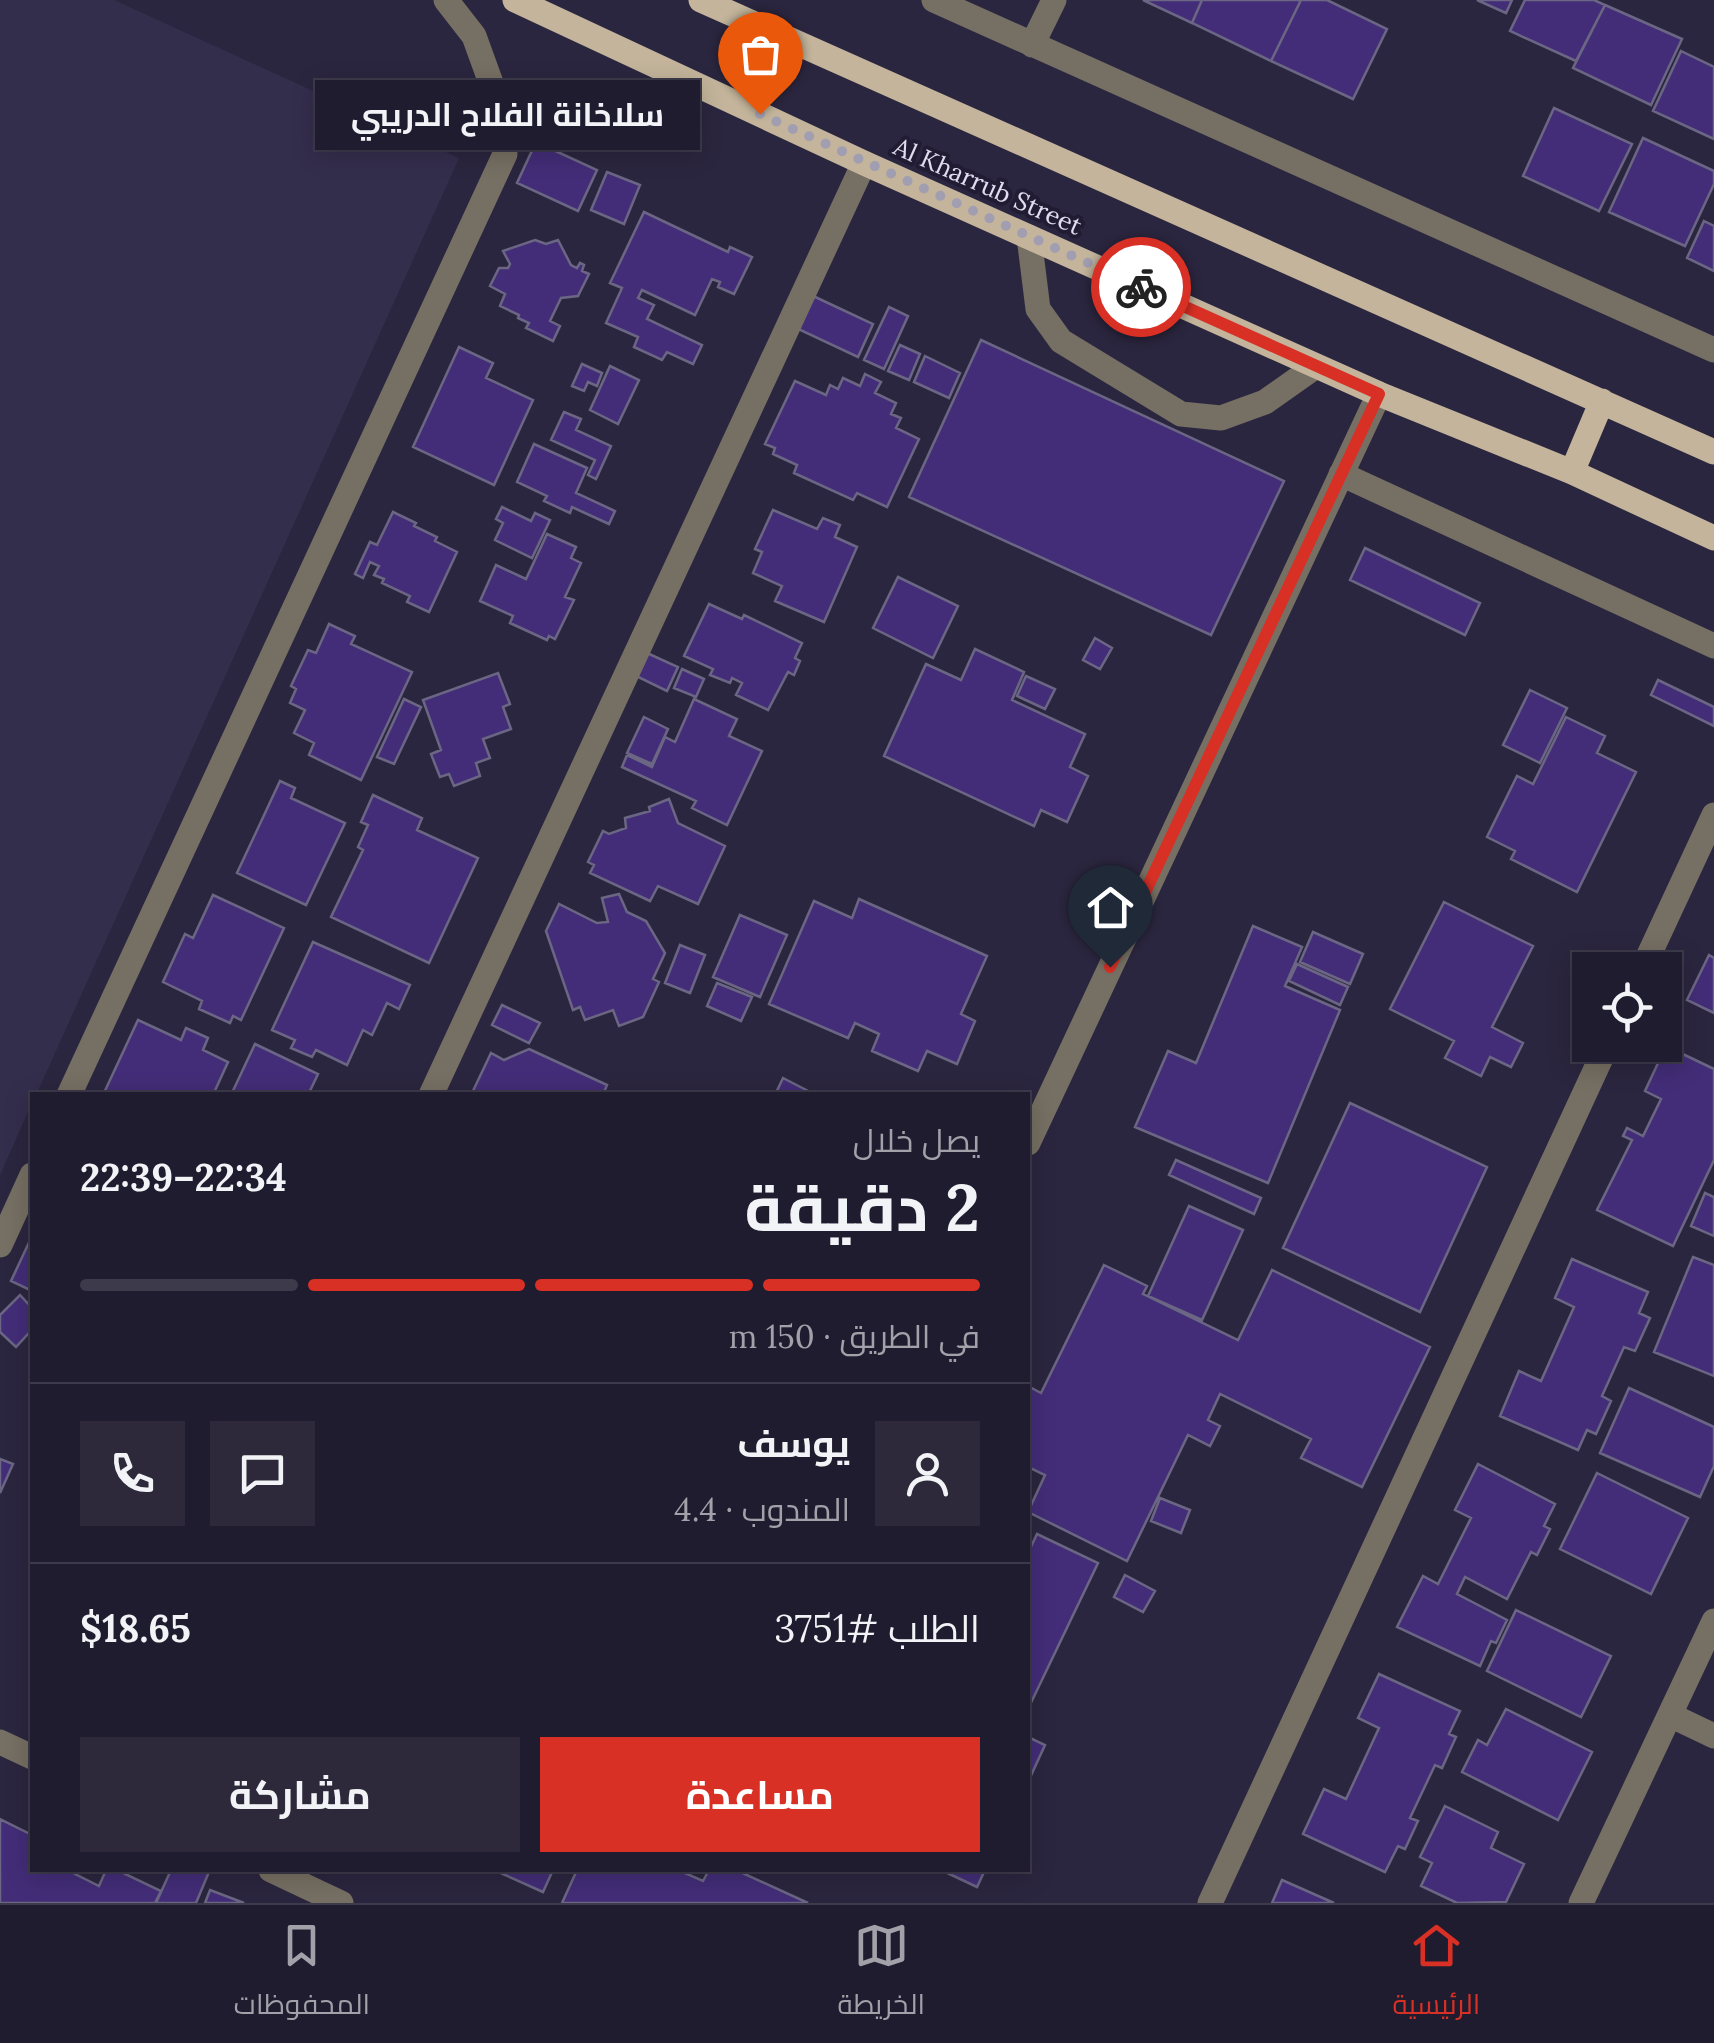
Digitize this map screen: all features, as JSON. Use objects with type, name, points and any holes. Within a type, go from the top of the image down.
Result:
[{"type":"main road","name":"Al Kharrub Street","points":[[515,0],[864,163],[1316,366],[1572,472],[1714,538]]},
{"type":"main road","points":[[701,0],[1714,452]]},
{"type":"main road","points":[[1572,472],[1602,401]]},
{"type":"street","points":[[71,1092],[505,154],[499,104],[474,36],[446,0]]},
{"type":"street","points":[[934,0],[1714,350]]},
{"type":"street","points":[[1032,46],[1054,0]]},
{"type":"street","points":[[432,1092],[864,163]]},
{"type":"street","points":[[1029,237],[1038,308],[1061,341],[1181,414],[1221,418],[1251,408],[1266,402],[1316,366]]},
{"type":"street","points":[[1030,1139],[1379,394]]},
{"type":"street","points":[[1341,474],[1714,646]]},
{"type":"street","points":[[1650,952],[1714,814]]},
{"type":"street","points":[[1210,1903],[1599,1062]]},
{"type":"street","points":[[0,1246],[30,1189]]},
{"type":"street","points":[[1581,1903],[1714,1621]]},
{"type":"street","points":[[1670,1715],[1714,1736]]},
{"type":"street","points":[[0,1742],[30,1757]]},
{"type":"street","points":[[275,1872],[341,1903]]},
{"type":"shaded area","points":[[0,0],[114,0],[459,158],[37,1092],[30,1092],[30,1108],[0,1175]]},
{"type":"building","points":[[1143,0],[1202,0],[1192,23]]},
{"type":"building","points":[[1202,0],[1301,0],[1271,61],[1192,23]]},
{"type":"building","points":[[1301,0],[1327,0],[1387,29],[1353,99],[1271,61]]},
{"type":"building","points":[[1477,0],[1512,0],[1506,13]]},
{"type":"building","points":[[1525,0],[1594,0],[1605,5],[1576,61],[1510,31]]},
{"type":"building","points":[[1605,5],[1682,39],[1651,105],[1573,68]]},
{"type":"building","points":[[1681,51],[1714,67],[1714,139],[1653,111]]},
{"type":"building","points":[[1554,108],[1632,144],[1599,211],[1523,176]]},
{"type":"building","points":[[1643,138],[1714,171],[1714,184],[1685,246],[1609,212]]},
{"type":"building","points":[[536,142],[597,170],[578,211],[517,183]]},
{"type":"building","points":[[607,172],[640,185],[624,224],[591,210]]},
{"type":"building","points":[[644,212],[728,252],[730,247],[752,257],[734,294],[718,287],[720,282],[712,279],[695,315],[642,290],[638,298],[654,305],[647,319],[702,345],[693,364],[667,352],[662,360],[634,347],[638,337],[606,323],[622,288],[610,283]]},
{"type":"building","points":[[1704,221],[1714,226],[1714,271],[1687,258]]},
{"type":"building","points":[[535,240],[546,244],[558,240],[571,265],[584,265],[582,271],[589,274],[578,296],[561,298],[550,321],[560,326],[553,341],[526,328],[529,323],[500,306],[505,294],[490,286],[499,268],[508,268],[510,264],[503,251]]},
{"type":"building","points":[[811,295],[873,324],[858,357],[796,328]]},
{"type":"building","points":[[889,307],[908,316],[884,369],[864,360]]},
{"type":"building","points":[[981,340],[1284,481],[1211,635],[909,497]]},
{"type":"building","points":[[900,345],[920,354],[909,380],[888,371]]},
{"type":"building","points":[[459,347],[493,363],[486,378],[533,400],[494,485],[413,447]]},
{"type":"building","points":[[925,356],[960,373],[949,398],[914,382]]},
{"type":"building","points":[[582,364],[602,373],[597,386],[588,382],[584,391],[572,386]]},
{"type":"building","points":[[610,366],[639,380],[618,424],[590,410]]},
{"type":"building","points":[[865,374],[881,382],[875,393],[896,403],[891,414],[901,418],[896,428],[919,439],[887,507],[857,493],[853,500],[794,473],[797,465],[773,454],[775,448],[765,444],[795,381],[826,395],[830,385],[838,389],[843,378],[860,386]]},
{"type":"building","points":[[564,412],[581,419],[576,430],[611,446],[596,479],[588,475],[595,460],[551,440]]},
{"type":"building","points":[[534,444],[587,468],[576,493],[615,511],[609,524],[572,507],[570,513],[544,501],[547,496],[517,482]]},
{"type":"building","points":[[502,507],[531,521],[535,513],[550,520],[532,558],[495,540],[503,523],[496,519]]},
{"type":"building","points":[[773,510],[817,529],[823,518],[840,525],[835,537],[857,547],[824,622],[775,601],[782,586],[753,573],[762,552],[755,549]]},
{"type":"building","points":[[393,512],[457,552],[429,612],[407,602],[410,596],[382,583],[384,579],[374,575],[379,566],[370,562],[363,578],[355,574],[370,542],[377,545]]},
{"type":"building","points":[[547,534],[576,547],[571,558],[581,563],[565,597],[574,600],[555,639],[549,636],[547,640],[510,623],[513,616],[480,601],[496,565],[526,579]]},
{"type":"building","points":[[1365,548],[1480,603],[1465,635],[1350,580]]},
{"type":"building","points":[[898,577],[958,606],[933,658],[873,628]]},
{"type":"building","points":[[709,604],[742,619],[744,615],[802,643],[795,658],[800,661],[794,675],[788,672],[768,710],[736,695],[742,683],[710,675],[713,669],[684,656]]},
{"type":"building","points":[[329,624],[355,636],[351,644],[412,672],[361,780],[309,755],[314,743],[294,733],[305,710],[290,703],[296,689],[291,686],[308,650],[316,653]]},
{"type":"building","points":[[1095,638],[1112,648],[1100,669],[1083,660]]},
{"type":"building","points":[[975,649],[1024,672],[1012,700],[1085,734],[1070,767],[1088,776],[1067,822],[1041,810],[1034,826],[884,756],[926,664],[961,680]]},
{"type":"building","points":[[647,653],[678,667],[667,691],[636,676]]},
{"type":"building","points":[[682,669],[704,679],[696,697],[674,688]]},
{"type":"building","points":[[498,673],[510,704],[503,707],[511,729],[483,739],[490,758],[476,763],[480,776],[454,786],[449,774],[440,777],[431,754],[441,750],[423,700]]},
{"type":"building","points":[[1026,676],[1055,689],[1045,709],[1017,696]]},
{"type":"building","points":[[1658,680],[1714,707],[1714,726],[1651,695]]},
{"type":"building","points":[[1530,690],[1567,708],[1540,763],[1503,745]]},
{"type":"building","points":[[404,699],[421,707],[394,764],[377,757]]},
{"type":"building","points":[[694,699],[737,719],[729,736],[762,751],[727,825],[692,808],[696,801],[622,767],[627,755],[652,767],[665,737],[675,742]]},
{"type":"building","points":[[644,717],[668,729],[652,764],[627,753]]},
{"type":"building","points":[[1566,717],[1605,736],[1597,753],[1636,772],[1577,892],[1511,859],[1515,851],[1487,837],[1517,776],[1533,784]]},
{"type":"building","points":[[280,781],[295,788],[291,798],[345,823],[306,905],[237,873]]},
{"type":"building","points":[[373,795],[422,818],[417,830],[478,858],[429,963],[331,917],[363,850],[358,847],[368,825],[361,822]]},
{"type":"building","points":[[669,799],[678,823],[725,846],[698,904],[658,886],[650,901],[590,873],[594,865],[588,862],[603,831],[609,834],[626,828],[625,818],[650,811],[649,807]]},
{"type":"building","points":[[619,894],[627,912],[646,921],[665,953],[653,979],[659,982],[643,1017],[619,1026],[613,1010],[585,1020],[580,1007],[573,1010],[546,931],[559,904],[597,923],[608,922],[602,898]]},
{"type":"building","points":[[213,895],[284,928],[241,1020],[233,1016],[230,1023],[199,1009],[202,1001],[163,982],[185,934],[193,938]]},
{"type":"building","points":[[859,899],[987,956],[961,1014],[975,1021],[957,1064],[927,1051],[918,1071],[872,1051],[879,1034],[855,1023],[848,1038],[769,1004],[814,901],[852,918]]},
{"type":"building","points":[[1444,902],[1533,946],[1492,1027],[1523,1043],[1511,1067],[1490,1057],[1481,1076],[1445,1058],[1454,1041],[1390,1009]]},
{"type":"building","points":[[740,915],[787,935],[760,997],[713,977]]},
{"type":"building","points":[[1253,926],[1302,947],[1285,986],[1340,1010],[1268,1183],[1135,1127],[1168,1051],[1196,1063]]},
{"type":"building","points":[[1313,932],[1363,954],[1350,984],[1300,962]]},
{"type":"building","points":[[313,942],[410,985],[399,1009],[387,1003],[372,1035],[363,1030],[347,1065],[316,1050],[312,1057],[291,1048],[295,1040],[272,1030]]},
{"type":"building","points":[[680,945],[705,955],[690,993],[665,983]]},
{"type":"building","points":[[1709,955],[1714,958],[1714,1013],[1687,1000]]},
{"type":"building","points":[[1297,964],[1348,987],[1340,1005],[1289,981]]},
{"type":"building","points":[[717,983],[752,997],[741,1021],[707,1006]]},
{"type":"building","points":[[502,1005],[540,1023],[529,1043],[492,1025]]},
{"type":"building","points":[[138,1020],[181,1040],[186,1028],[208,1038],[203,1050],[228,1062],[214,1092],[104,1092]]},
{"type":"building","points":[[255,1044],[318,1074],[309,1092],[232,1092]]},
{"type":"building","points":[[529,1049],[607,1085],[604,1092],[472,1092],[491,1053],[504,1060]]},
{"type":"building","points":[[1682,1054],[1714,1069],[1714,1160],[1673,1246],[1597,1210],[1632,1140],[1623,1136],[1627,1128],[1643,1136],[1661,1099],[1645,1091],[1659,1062],[1682,1062]]},
{"type":"building","points":[[783,1078],[810,1092],[776,1092]]},
{"type":"building","points":[[1350,1103],[1487,1167],[1420,1312],[1283,1248]]},
{"type":"building","points":[[1176,1160],[1261,1198],[1254,1214],[1169,1175]]},
{"type":"building","points":[[1705,1193],[1714,1197],[1714,1236],[1691,1226]]},
{"type":"building","points":[[1189,1206],[1243,1230],[1202,1320],[1148,1296]]},
{"type":"building","points":[[30,1240],[30,1290],[11,1281]]},
{"type":"building","points":[[1693,1257],[1714,1265],[1714,1376],[1654,1352]]},
{"type":"building","points":[[1572,1259],[1648,1292],[1639,1313],[1650,1318],[1635,1351],[1624,1347],[1602,1396],[1611,1401],[1596,1434],[1587,1430],[1578,1450],[1500,1416],[1519,1371],[1541,1381],[1574,1307],[1555,1298]]},
{"type":"building","points":[[1104,1265],[1147,1286],[1143,1294],[1238,1340],[1272,1270],[1430,1347],[1362,1487],[1301,1458],[1311,1439],[1220,1394],[1208,1420],[1220,1426],[1210,1446],[1188,1435],[1127,1561],[1030,1513],[1045,1475],[1030,1468],[1030,1387],[1041,1393]]},
{"type":"building","points":[[20,1295],[30,1306],[30,1336],[16,1347],[0,1332],[0,1315]]},
{"type":"building","points":[[1629,1388],[1714,1427],[1714,1466],[1700,1497],[1600,1453]]},
{"type":"building","points":[[0,1459],[13,1464],[0,1493]]},
{"type":"building","points":[[1478,1464],[1555,1504],[1544,1526],[1550,1529],[1537,1555],[1531,1552],[1507,1599],[1465,1577],[1457,1594],[1507,1620],[1496,1643],[1491,1641],[1480,1666],[1397,1627],[1423,1576],[1438,1584],[1471,1518],[1455,1510]]},
{"type":"building","points":[[1597,1473],[1688,1518],[1651,1594],[1560,1549]]},
{"type":"building","points":[[1160,1498],[1190,1510],[1181,1533],[1151,1521]]},
{"type":"building","points":[[1037,1534],[1098,1563],[1030,1705],[1030,1549]]},
{"type":"building","points":[[1125,1575],[1155,1591],[1143,1612],[1114,1597]]},
{"type":"building","points":[[1516,1610],[1611,1656],[1581,1717],[1487,1671]]},
{"type":"building","points":[[1379,1674],[1460,1711],[1449,1734],[1456,1737],[1442,1768],[1435,1765],[1410,1818],[1418,1821],[1405,1849],[1398,1846],[1385,1872],[1303,1834],[1324,1789],[1346,1799],[1379,1728],[1358,1718]]},
{"type":"building","points":[[1506,1709],[1592,1752],[1558,1820],[1462,1772],[1478,1740],[1487,1745]]},
{"type":"building","points":[[1030,1738],[1045,1745],[1030,1778]]},
{"type":"building","points":[[1445,1806],[1498,1832],[1491,1848],[1524,1864],[1506,1902],[1457,1903],[1421,1886],[1432,1863],[1420,1857]]},
{"type":"building","points":[[0,1819],[30,1834],[30,1872],[71,1872],[99,1886],[105,1872],[121,1872],[161,1891],[155,1903],[0,1903]]},
{"type":"building","points":[[170,1872],[209,1872],[196,1903],[156,1903]]},
{"type":"building","points":[[498,1872],[552,1872],[543,1892]]},
{"type":"building","points":[[576,1872],[683,1872],[703,1881],[708,1872],[740,1872],[808,1903],[562,1903]]},
{"type":"building","points":[[945,1872],[984,1872],[977,1887]]},
{"type":"building","points":[[1282,1880],[1334,1903],[1272,1903]]},
{"type":"building","points":[[210,1890],[244,1903],[205,1903]]},
{"type":"way so far","points":[[760,114],[1141,287]]},
{"type":"place","name":"سلاخانة الفلاح الدريبي","points":[[760,114]]},
{"type":"route","points":[[1110,967],[1379,394],[1141,287]]}]
